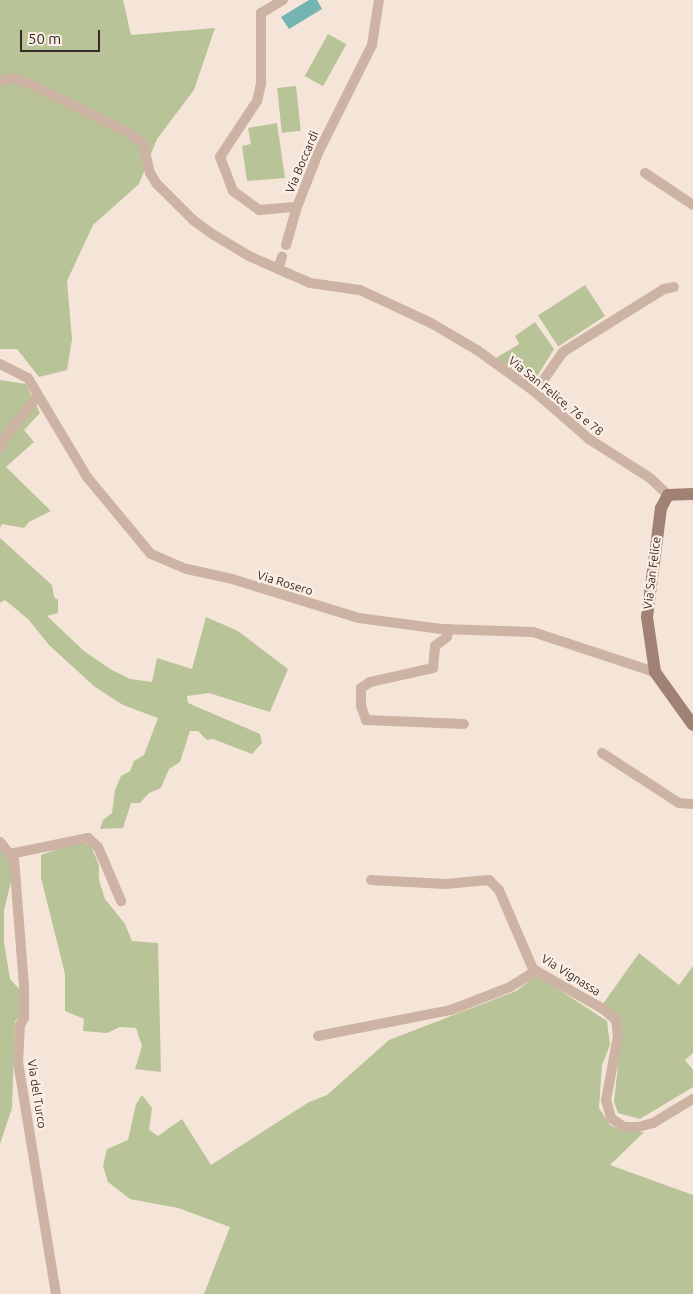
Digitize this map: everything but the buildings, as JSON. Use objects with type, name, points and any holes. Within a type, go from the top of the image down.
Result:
[{"type":"street","name":"Via Boccardi","points":[[283,0],[261,13],[261,84],[257,101],[220,157],[233,191],[260,210],[297,207],[318,154],[372,45],[379,0]]},
{"type":"street","name":"Via San Felice, 76 e 78","points":[[0,81],[12,78],[26,82],[127,132],[143,143],[150,173],[157,184],[193,220],[249,256],[310,283],[360,290],[380,297],[476,350],[535,392],[589,439],[650,478],[668,494]]},
{"type":"street","points":[[645,173],[693,205]]},
{"type":"street","points":[[286,245],[297,207]]},
{"type":"street","points":[[278,269],[282,257]]},
{"type":"street","points":[[535,392],[563,352],[664,289],[674,287]]},
{"type":"street","name":"Via Rosero","points":[[0,364],[28,378],[87,477],[151,554],[187,569],[232,579],[359,618],[449,629],[533,632],[655,672]]},
{"type":"street","points":[[0,449],[5,437],[38,396]]},
{"type":"street","points":[[668,494],[693,494]]},
{"type":"street","name":"Via San Felice","points":[[668,494],[661,508],[646,617],[655,672],[693,725]]},
{"type":"street","points":[[449,629],[447,637],[435,646],[433,668],[370,682],[361,688],[361,706],[366,720],[464,724]]},
{"type":"street","points":[[602,753],[678,803],[693,804]]},
{"type":"street","points":[[10,854],[88,838],[98,846],[120,901]]},
{"type":"street","name":"Via del Turco","points":[[0,842],[14,859],[24,987],[24,1018],[20,1025],[18,1062],[56,1294]]},
{"type":"street","name":"Via Vignassa","points":[[371,880],[444,884],[489,880],[499,890],[515,932],[536,971],[603,1009],[616,1020],[618,1036],[606,1100],[611,1118],[624,1127],[638,1127],[653,1123],[693,1099]]},
{"type":"street","points":[[318,1036],[451,1010],[510,987],[536,971]]},
{"type":"green space","points":[[0,0],[123,0],[131,35],[215,28],[194,90],[157,139],[139,184],[93,225],[67,281],[72,339],[67,370],[39,377],[17,349],[0,349]]},
{"type":"green space","points":[[328,34],[346,44],[323,86],[305,76]]},
{"type":"green space","points":[[296,86],[301,131],[282,133],[277,88]]},
{"type":"green space","points":[[277,123],[285,178],[247,181],[242,146],[251,144],[248,128]]},
{"type":"green space","points":[[585,285],[605,316],[558,347],[538,315]]},
{"type":"green space","points":[[535,322],[554,349],[533,383],[496,358],[519,344],[515,336]]},
{"type":"green space","points":[[0,380],[26,384],[40,413],[24,430],[34,442],[6,467],[51,511],[29,522],[24,528],[2,524],[0,528]]},
{"type":"green space","points":[[0,538],[52,585],[54,597],[58,600],[58,613],[47,616],[84,651],[110,669],[130,679],[152,682],[157,658],[192,669],[206,617],[238,631],[288,669],[270,712],[209,693],[187,696],[188,703],[260,734],[262,743],[252,754],[213,739],[207,740],[198,731],[190,731],[180,762],[169,769],[161,788],[149,793],[140,803],[131,803],[123,828],[100,829],[103,820],[112,813],[115,790],[121,776],[130,771],[134,761],[144,755],[158,718],[123,705],[95,687],[49,645],[28,619],[5,600],[0,603]]},
{"type":"green space","points":[[80,841],[91,846],[99,865],[99,880],[105,899],[125,924],[132,941],[158,943],[161,1072],[135,1069],[142,1046],[136,1028],[120,1027],[107,1033],[83,1031],[84,1019],[65,1011],[65,974],[41,878],[41,855]]},
{"type":"green space","points":[[0,846],[10,860],[12,878],[4,910],[4,942],[10,979],[20,990],[21,1016],[15,1021],[12,1108],[0,1144]]},
{"type":"green space","points":[[639,953],[679,985],[693,966],[693,1053],[685,1060],[693,1070],[693,1087],[640,1119],[618,1113],[614,1102],[622,1027],[619,1018],[603,1004]]},
{"type":"green space","points":[[537,975],[607,1021],[610,1045],[602,1065],[599,1108],[610,1125],[625,1132],[644,1132],[610,1165],[693,1195],[693,1294],[204,1294],[230,1227],[178,1208],[130,1199],[108,1182],[103,1166],[107,1149],[128,1140],[136,1104],[142,1095],[152,1108],[149,1130],[158,1136],[182,1119],[211,1165],[309,1102],[327,1095],[389,1040],[516,991]]},
{"type":"water","points":[[309,0],[317,0],[322,9],[289,29],[281,17]]}]
